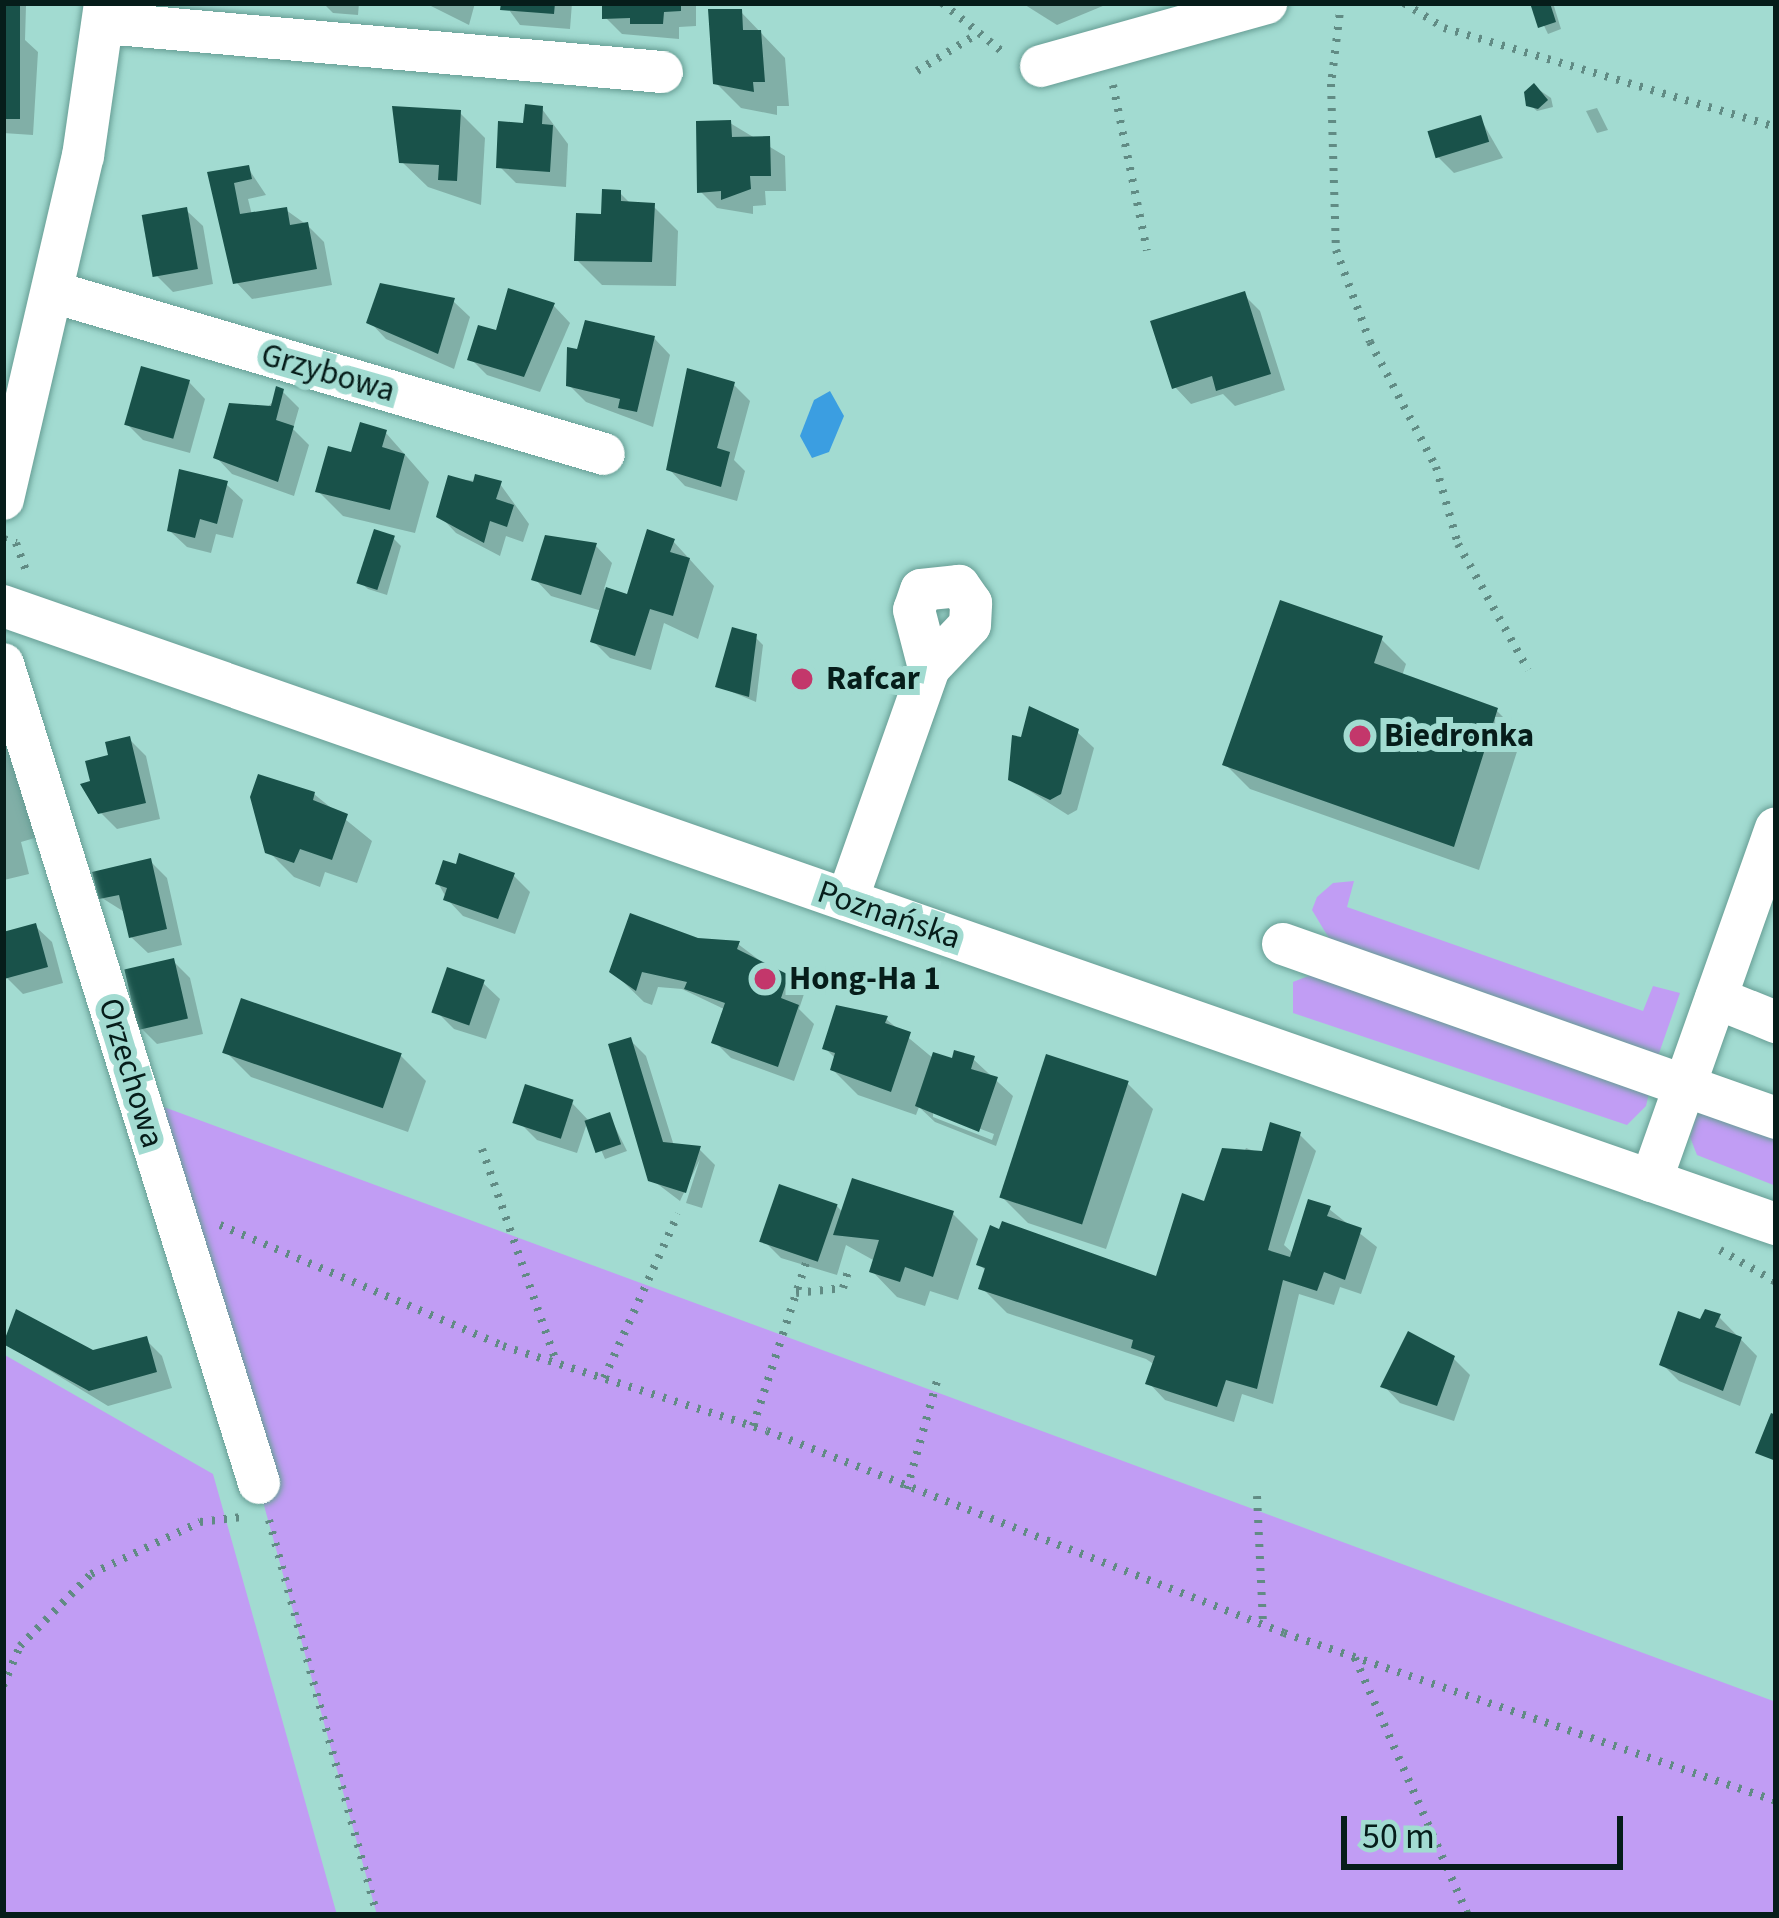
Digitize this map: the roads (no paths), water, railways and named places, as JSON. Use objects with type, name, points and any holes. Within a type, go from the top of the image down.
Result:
[{"type":"street","points":[[1041,66],[1266,3]]},
{"type":"street","points":[[3,499],[53,292],[105,13],[662,72]]},
{"type":"street","name":"Grzybowa","points":[[53,292],[604,454]]},
{"type":"street","name":"Poznańska","points":[[3,606],[1776,1224]]},
{"type":"street","name":"Orzechowa","points":[[3,664],[263,1499]]},
{"type":"street","points":[[847,900],[929,668]]},
{"type":"street","points":[[1651,1181],[1715,998],[1761,917],[1776,828]]},
{"type":"street","points":[[1282,944],[1776,1118]]},
{"type":"street","points":[[1715,998],[1773,1011]]},
{"type":"water","points":[[830,391],[844,416],[829,452],[812,458],[800,436],[814,400]]},
{"type":"place","name":"Rafcar","points":[[802,679]]},
{"type":"place","name":"Biedronka","points":[[1360,736]]},
{"type":"place","name":"Hong-Ha 1","points":[[765,979]]}]
